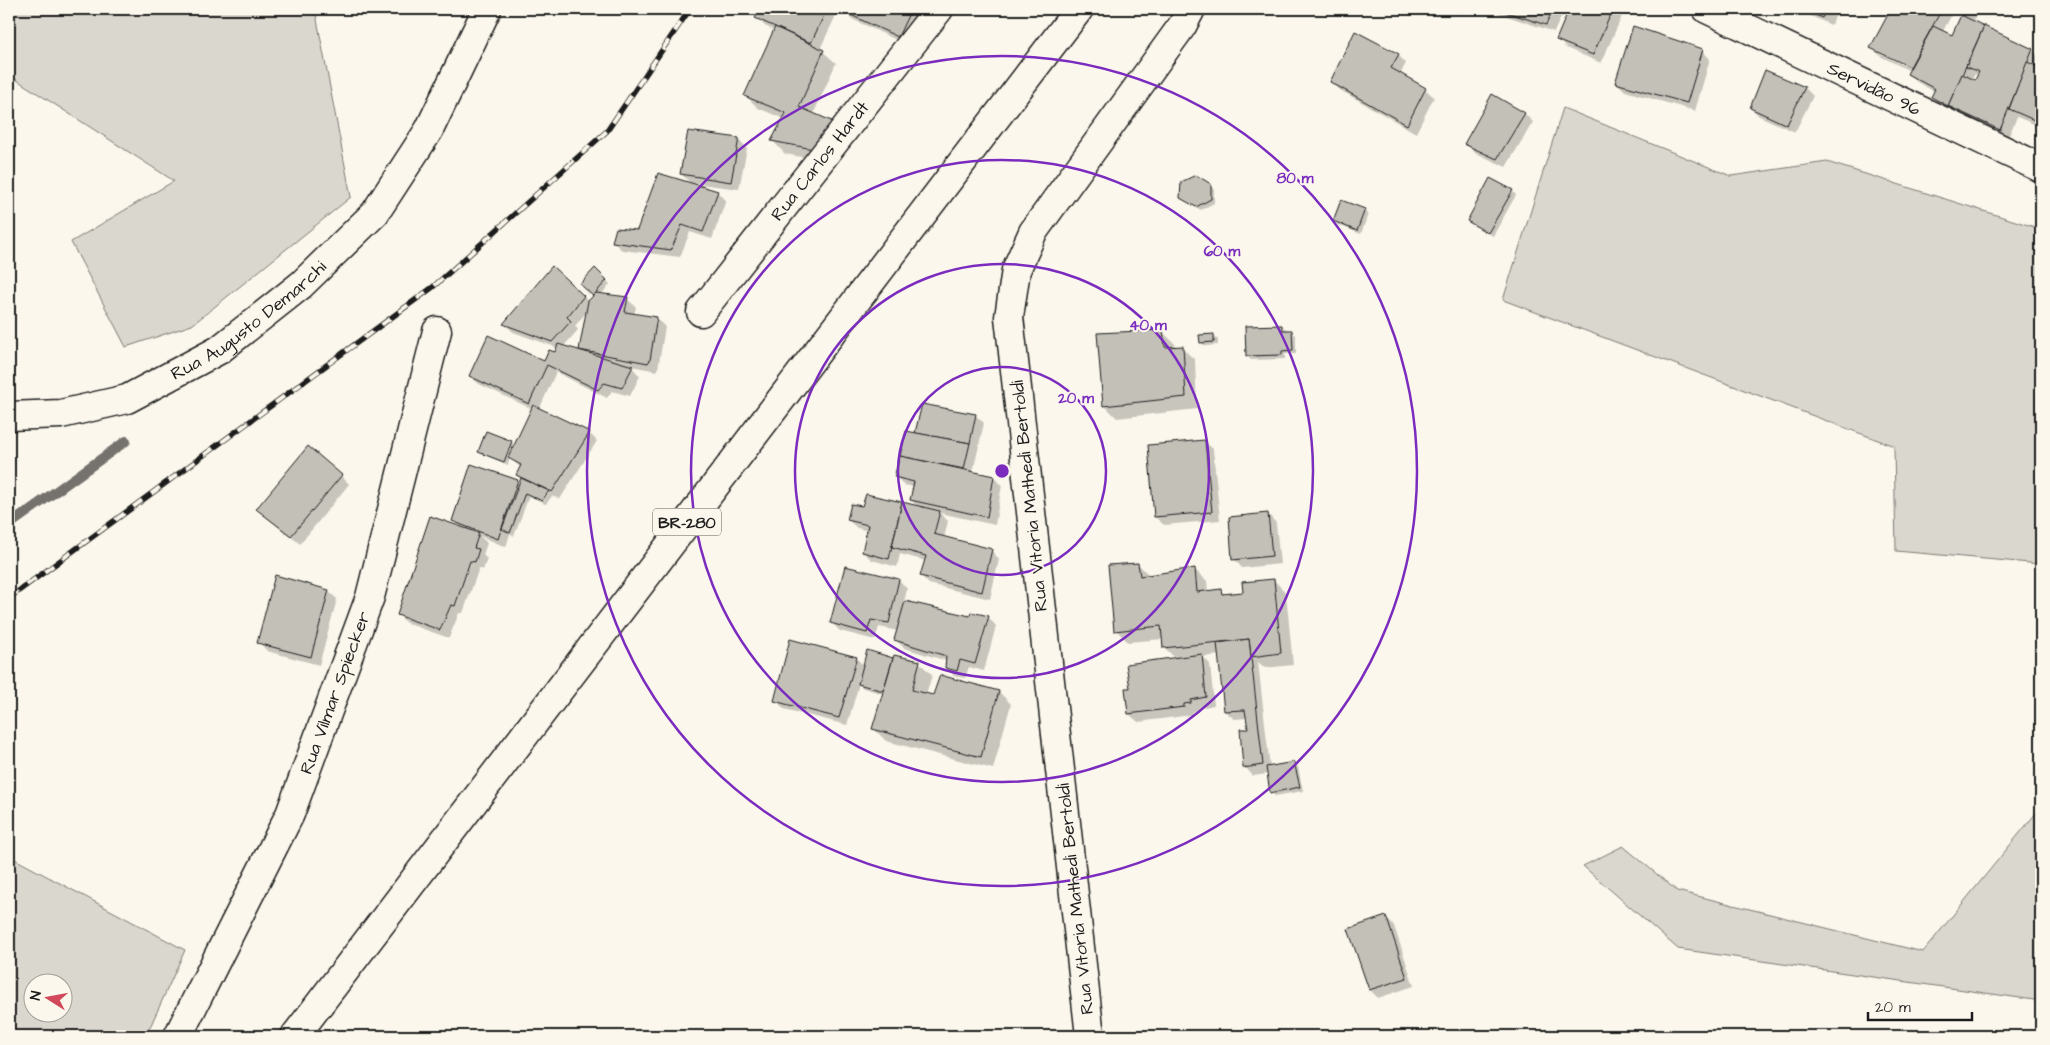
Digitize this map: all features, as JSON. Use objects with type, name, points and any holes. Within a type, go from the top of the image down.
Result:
[{"type":"main road","name":"Rua Augusto Demarchi","points":[[9,416],[61,414],[127,399],[219,350],[301,285],[375,213],[429,130],[487,9]]},
{"type":"main road","name":"Rua Carlos Hardt","points":[[701,312],[939,9]]},
{"type":"main road","name":"BR-280","points":[[295,1036],[1078,9]]},
{"type":"main road","name":"Rua Vitoria Mathedi Bertoldi","points":[[1090,1036],[1009,317],[1016,270],[1033,232],[1182,26],[1191,9]]},
{"type":"main road","name":"Servidão 96","points":[[1707,9],[2041,168]]},
{"type":"main road","name":"Rua Vilmar Spiecker","points":[[178,1036],[290,814],[364,615],[437,331]]},
{"type":"shaded area","points":[[9,9],[315,9],[351,197],[192,325],[126,347],[71,242],[174,181],[9,75]]},
{"type":"shaded area","points":[[1563,108],[1731,176],[1827,162],[2041,229],[2041,564],[1896,551],[1894,446],[1503,300]]},
{"type":"shaded area","points":[[2041,807],[2041,1001],[1678,949],[1583,866],[1623,846],[1677,891],[1923,952]]},
{"type":"shaded area","points":[[9,856],[185,950],[146,1036],[9,1036]]},
{"type":"building","points":[[760,9],[827,9],[811,43],[755,18]]},
{"type":"building","points":[[843,9],[911,9],[898,37],[842,11]]},
{"type":"building","points":[[1496,9],[1553,9],[1546,25]]},
{"type":"building","points":[[1569,9],[1613,9],[1593,55],[1556,40]]},
{"type":"building","points":[[1803,9],[1826,9],[1822,18]]},
{"type":"building","points":[[1891,9],[1942,9],[1910,67],[1870,48]]},
{"type":"building","points":[[1961,15],[1984,26],[1948,106],[1931,97],[1935,89],[1907,74],[1933,26],[1952,35]]},
{"type":"building","points":[[1633,26],[1703,49],[1687,103],[1615,83]]},
{"type":"building","points":[[1984,26],[2033,49],[2000,130],[1948,106],[1962,74],[1975,80],[1979,72],[1966,67]]},
{"type":"building","points":[[775,27],[824,50],[799,107],[834,122],[813,149],[771,141],[786,113],[744,96]]},
{"type":"building","points":[[1355,31],[1399,54],[1391,68],[1426,88],[1407,125],[1330,82]]},
{"type":"building","points":[[2027,62],[2041,68],[2041,123],[2009,109]]},
{"type":"building","points":[[1765,70],[1805,87],[1787,125],[1750,108]]},
{"type":"building","points":[[1492,94],[1525,113],[1497,159],[1464,144]]},
{"type":"building","points":[[688,131],[739,138],[731,182],[680,174]]},
{"type":"building","points":[[658,173],[718,191],[703,232],[682,225],[671,250],[612,242],[616,228],[637,230]]},
{"type":"building","points":[[1196,175],[1211,184],[1211,199],[1196,207],[1180,198],[1181,182]]},
{"type":"building","points":[[1490,178],[1513,190],[1488,233],[1467,221]]},
{"type":"building","points":[[1341,200],[1365,209],[1357,231],[1333,221]]},
{"type":"building","points":[[552,266],[584,296],[567,317],[571,321],[552,342],[503,324]]},
{"type":"building","points":[[595,268],[607,280],[593,296],[580,284]]},
{"type":"building","points":[[596,293],[628,297],[625,312],[657,317],[648,363],[579,350],[588,301]]},
{"type":"building","points":[[1282,325],[1282,330],[1292,330],[1293,350],[1282,351],[1282,355],[1246,356],[1245,326]]},
{"type":"building","points":[[1163,330],[1165,347],[1183,346],[1186,397],[1103,406],[1097,333]]},
{"type":"building","points":[[1214,334],[1214,342],[1200,343],[1199,335]]},
{"type":"building","points":[[488,335],[544,361],[549,350],[555,352],[558,344],[633,366],[622,388],[604,383],[598,390],[547,365],[529,404],[469,376]]},
{"type":"building","points":[[922,404],[976,414],[970,443],[915,433]]},
{"type":"building","points":[[533,405],[590,432],[552,492],[516,475],[521,465],[508,458]]},
{"type":"building","points":[[486,431],[512,441],[504,462],[478,452]]},
{"type":"building","points":[[906,431],[970,443],[964,469],[900,456]]},
{"type":"building","points":[[1205,440],[1212,512],[1154,517],[1148,445]]},
{"type":"building","points":[[308,446],[342,475],[291,536],[256,509]]},
{"type":"building","points":[[900,456],[994,476],[987,517],[910,500],[914,482],[894,477]]},
{"type":"building","points":[[471,464],[518,480],[498,539],[452,521]]},
{"type":"building","points":[[521,478],[549,491],[542,501],[525,493],[510,533],[502,529]]},
{"type":"building","points":[[866,494],[902,502],[889,559],[862,552],[868,525],[847,520],[851,504],[862,506]]},
{"type":"building","points":[[902,502],[940,511],[934,534],[992,549],[982,592],[920,576],[926,556],[892,547]]},
{"type":"building","points":[[1268,513],[1272,556],[1232,560],[1229,517]]},
{"type":"building","points":[[430,516],[479,533],[474,548],[479,549],[475,562],[470,561],[455,606],[451,605],[440,630],[397,615]]},
{"type":"building","points":[[1138,563],[1140,576],[1195,568],[1197,592],[1221,589],[1222,594],[1243,592],[1242,582],[1274,579],[1281,653],[1251,657],[1249,639],[1163,648],[1161,626],[1114,631],[1108,565]]},
{"type":"building","points":[[845,566],[899,579],[889,623],[871,620],[867,633],[830,623]]},
{"type":"building","points":[[275,575],[329,590],[311,657],[257,643]]},
{"type":"building","points":[[905,601],[970,616],[971,612],[989,616],[975,664],[960,660],[957,671],[945,668],[946,656],[894,640]]},
{"type":"building","points":[[790,639],[857,657],[839,718],[774,701]]},
{"type":"building","points":[[1249,639],[1263,765],[1243,768],[1240,729],[1248,729],[1245,710],[1224,711],[1217,643]]},
{"type":"building","points":[[867,650],[893,658],[883,691],[858,684]]},
{"type":"building","points":[[1202,654],[1206,697],[1191,700],[1191,703],[1184,704],[1184,707],[1128,714],[1125,688],[1130,688],[1126,664]]},
{"type":"building","points":[[894,655],[920,661],[912,690],[933,695],[940,675],[999,691],[981,757],[872,729]]},
{"type":"building","points":[[1294,762],[1300,787],[1270,793],[1266,767]]},
{"type":"building","points":[[1386,916],[1407,978],[1369,990],[1348,929]]},
{"type":"waterway","points":[[9,525],[126,441]]},
{"type":"railway","points":[[9,598],[433,287],[607,131],[690,9]]}]
